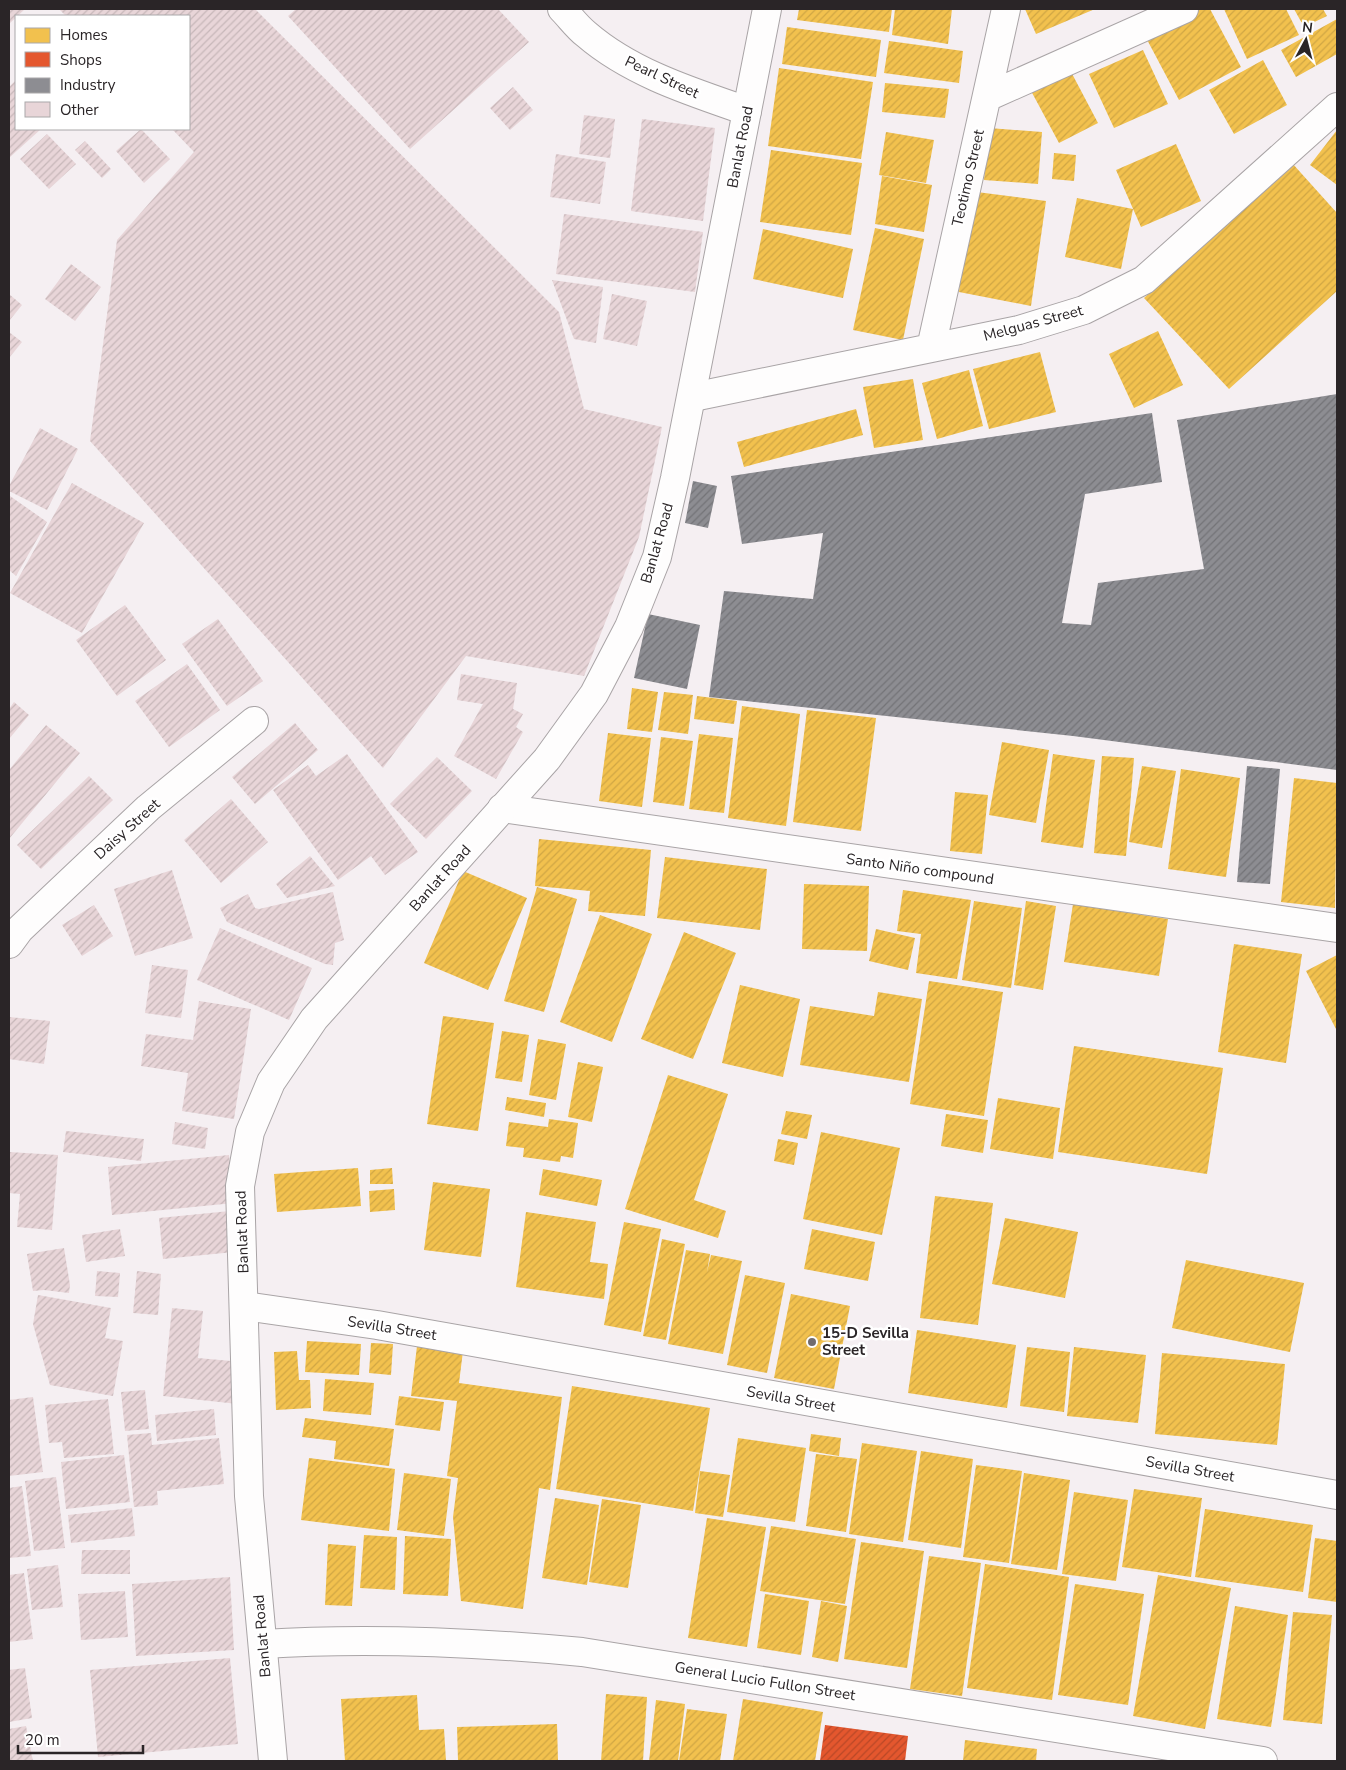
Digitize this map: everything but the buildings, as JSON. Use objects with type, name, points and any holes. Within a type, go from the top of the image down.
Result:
[{"type":"street","name":"Pearl Street","points":[[562,9],[586,34],[632,65],[684,89],[747,111]]},
{"type":"street","name":"Banlat Road","points":[[273,1761],[249,1496],[240,1186],[250,1132],[271,1082],[314,1019],[547,759],[594,694],[629,627],[657,557],[693,397],[767,9]]},
{"type":"street","name":"Teotimo Street","points":[[930,348],[1006,9]]},
{"type":"street","points":[[986,96],[1184,9]]},
{"type":"street","name":"Melguas Street","points":[[693,397],[1019,330],[1084,310],[1144,280],[1337,107]]},
{"type":"street","name":"Daisy Street","points":[[9,944],[20,929],[148,808],[254,721]]},
{"type":"street","name":"Santo Niño compound","points":[[502,808],[1337,928]]},
{"type":"street","name":"Sevilla Street","points":[[244,1306],[377,1325],[1337,1495]]},
{"type":"street","name":"General Lucio Fullon Street","points":[[263,1644],[332,1640],[402,1641],[492,1644],[582,1652],[1263,1761]]},
{"type":"place","name":"15-D Sevilla Street","points":[[812,1342]]}]
